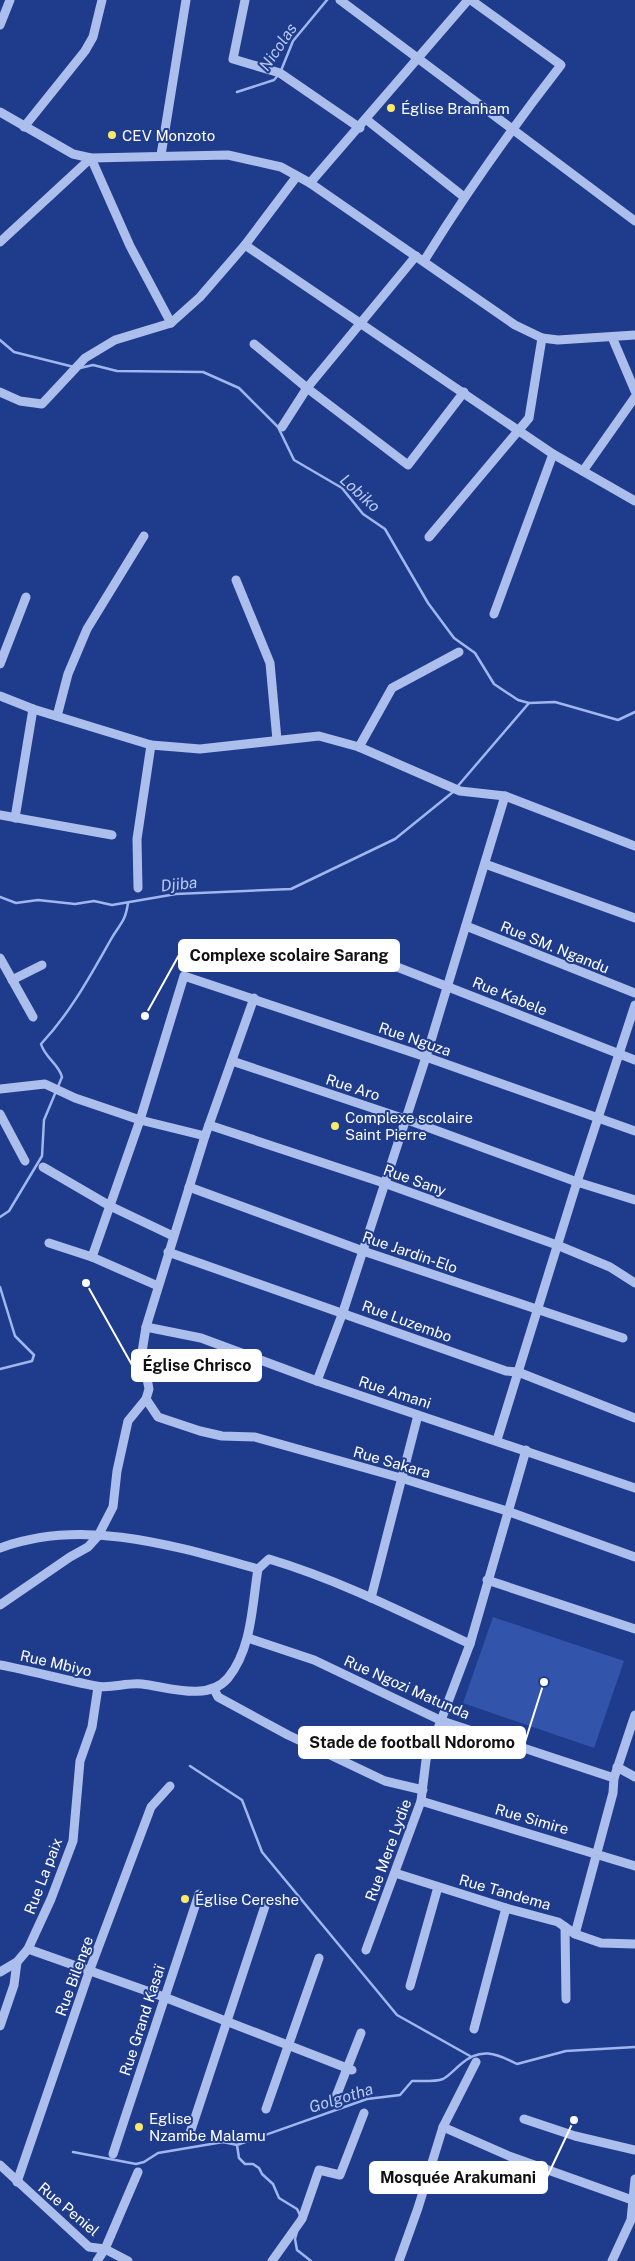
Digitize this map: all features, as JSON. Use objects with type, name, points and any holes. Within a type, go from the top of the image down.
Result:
[{"type":"street","points":[[0,25],[10,0]]},
{"type":"street","points":[[24,127],[85,51],[93,37],[102,0]]},
{"type":"street","points":[[162,156],[186,0]]},
{"type":"street","points":[[245,0],[233,59],[280,73],[360,128]]},
{"type":"street","points":[[340,0],[635,221]]},
{"type":"street","points":[[310,183],[367,120],[468,0]]},
{"type":"street","points":[[282,427],[307,388],[420,259],[511,128],[562,65],[471,0]]},
{"type":"street","points":[[0,112],[73,154],[91,158],[228,155],[281,167],[310,183],[515,325],[542,338],[558,340],[635,335]]},
{"type":"street","points":[[367,120],[464,197]]},
{"type":"street","points":[[0,242],[91,158]]},
{"type":"street","points":[[91,158],[130,246],[171,323]]},
{"type":"street","points":[[0,392],[20,401],[42,404],[85,358],[115,340],[171,323],[200,297],[245,245],[297,176]]},
{"type":"street","points":[[245,245],[553,454],[635,501]]},
{"type":"street","points":[[612,337],[635,391]]},
{"type":"street","points":[[429,537],[529,418],[542,338]]},
{"type":"street","points":[[254,344],[307,388],[408,465],[464,392]]},
{"type":"street","points":[[583,471],[635,397]]},
{"type":"street","points":[[494,614],[553,454]]},
{"type":"street","points":[[57,716],[68,674],[87,630],[144,536]]},
{"type":"street","points":[[236,580],[270,663],[277,740]]},
{"type":"street","points":[[0,664],[26,597]]},
{"type":"street","points":[[359,747],[392,688],[459,652]]},
{"type":"street","points":[[0,696],[57,716],[151,744],[200,750],[319,736],[359,747],[460,791],[505,796],[635,846]]},
{"type":"street","points":[[15,818],[33,708]]},
{"type":"street","points":[[138,888],[137,839],[151,744]]},
{"type":"street","points":[[317,1380],[343,1312],[449,986],[505,796]]},
{"type":"street","points":[[0,815],[112,836]]},
{"type":"street","points":[[485,864],[635,918]]},
{"type":"street","name":"Rue SM. Ngandu","points":[[466,926],[635,993]]},
{"type":"street","points":[[0,958],[33,1016]]},
{"type":"street","name":"Rue Kabele","points":[[374,958],[635,1060]]},
{"type":"street","points":[[12,980],[42,965]]},
{"type":"street","name":"Rue Nguza","points":[[140,1120],[184,976],[426,1057],[598,1120],[635,1131]]},
{"type":"street","points":[[0,1605],[70,1557],[88,1547],[98,1536],[113,1507],[117,1471],[128,1421],[146,1399],[149,1389],[142,1352],[146,1327],[205,1136],[254,998]]},
{"type":"street","points":[[497,1440],[557,1245],[635,1005]]},
{"type":"street","name":"Rue Aro","points":[[232,1061],[406,1118],[577,1182],[635,1200]]},
{"type":"street","points":[[0,1089],[45,1084],[75,1098],[140,1120],[205,1136]]},
{"type":"street","points":[[0,1114],[25,1161]]},
{"type":"street","points":[[92,1257],[140,1120]]},
{"type":"street","name":"Rue Sany","points":[[209,1125],[384,1183],[557,1245],[610,1267],[635,1283]]},
{"type":"street","points":[[43,1167],[110,1206],[173,1236]]},
{"type":"street","name":"Rue Jardin-Elo","points":[[189,1187],[363,1251],[623,1338]]},
{"type":"street","points":[[49,1243],[92,1257],[158,1286]]},
{"type":"street","name":"Rue Luzembo","points":[[168,1252],[343,1312],[506,1371],[518,1372],[635,1418]]},
{"type":"street","name":"Rue Amani","points":[[146,1327],[201,1338],[317,1380],[635,1488]]},
{"type":"street","name":"Rue Sakara","points":[[146,1399],[158,1417],[200,1431],[222,1436],[255,1437],[401,1478],[507,1511],[635,1557]]},
{"type":"street","points":[[371,1598],[418,1414]]},
{"type":"street","name":"Rue Mere Lydie","points":[[366,1950],[421,1801],[426,1760],[470,1644],[526,1450]]},
{"type":"street","points":[[0,1548],[18,1541],[68,1533],[166,1544],[258,1570]]},
{"type":"street","points":[[423,1790],[385,1781],[288,1735],[218,1697],[214,1689],[227,1679],[238,1664],[248,1638],[258,1570],[269,1559],[299,1568],[371,1598],[470,1644]]},
{"type":"street","points":[[487,1580],[635,1629]]},
{"type":"street","name":"Rue Ngozi Matunda","points":[[248,1638],[314,1660],[442,1721],[614,1778]]},
{"type":"street","name":"Rue Mbiyo","points":[[0,1665],[98,1687],[140,1683],[183,1691],[214,1689]]},
{"type":"street","name":"Rue La paix","points":[[0,1972],[17,1962],[28,1949],[51,1899],[73,1841],[80,1761],[92,1727],[98,1687]]},
{"type":"street","points":[[575,1934],[613,1793],[617,1767],[635,1715]]},
{"type":"street","points":[[617,1767],[635,1777]]},
{"type":"street","name":"Rue Bilenge","points":[[17,2182],[89,1972],[151,1807],[170,1786]]},
{"type":"street","name":"Rue Simire","points":[[421,1801],[635,1866]]},
{"type":"street","name":"Rue Tandema","points":[[395,1873],[506,1908],[558,1922],[575,1934],[602,1943],[635,1944]]},
{"type":"street","points":[[410,1986],[438,1887]]},
{"type":"street","name":"Rue Grand Kasaï","points":[[113,2154],[199,1894]]},
{"type":"street","points":[[190,2134],[265,1906]]},
{"type":"street","points":[[474,2029],[506,1908]]},
{"type":"street","points":[[565,1927],[566,1999]]},
{"type":"street","points":[[28,1949],[164,1997],[350,2068]]},
{"type":"street","points":[[266,2110],[320,1958]]},
{"type":"street","points":[[0,2026],[14,1985],[17,1962]]},
{"type":"street","points":[[335,2099],[350,2068],[361,2033]]},
{"type":"street","points":[[399,2261],[418,2208],[442,2127],[476,2062]]},
{"type":"street","points":[[273,2261],[302,2219],[319,2170],[340,2175],[364,2113]]},
{"type":"street","points":[[524,2119],[575,2136],[635,2150]]},
{"type":"street","points":[[442,2127],[509,2156],[634,2201]]},
{"type":"street","name":"Rue Peniel","points":[[0,2165],[89,2247],[105,2249],[128,2261]]},
{"type":"street","points":[[97,2261],[105,2249],[138,2172]]},
{"type":"street","points":[[612,2261],[631,2220],[635,2179]]},
{"type":"shaded area","points":[[493,1617],[624,1661],[594,1748],[463,1703]]},
{"type":"waterway","name":"Nicolas","points":[[237,92],[274,80],[280,73],[293,41],[327,0]]},
{"type":"waterway","name":"Lobiko","points":[[0,340],[14,352],[74,367]]},
{"type":"waterway","name":"Lobiko","points":[[80,368],[93,365],[117,371],[203,372],[239,388],[278,427],[294,460],[342,488],[363,514],[385,529],[428,603],[454,638],[475,653],[494,684],[518,700],[529,703],[555,702],[618,720],[635,712]]},
{"type":"waterway","name":"Djiba","points":[[457,787],[529,703]]},
{"type":"waterway","name":"Djiba","points":[[0,897],[16,903],[38,900],[75,904],[94,901],[112,905],[176,894],[291,889],[395,839],[453,792]]},
{"type":"waterway","name":"Djiba","points":[[0,1217],[9,1211],[42,1156],[44,1120],[62,1077],[41,1044],[70,1008],[87,982],[123,920],[128,903]]},
{"type":"waterway","points":[[0,1287],[15,1336],[34,1355],[32,1361],[0,1369]]},
{"type":"waterway","points":[[190,1766],[242,1800],[262,1852],[397,2015],[470,2056]]},
{"type":"waterway","name":"Golgotha","points":[[73,2152],[136,2164],[144,2162],[158,2153],[223,2142],[237,2145],[367,2099],[400,2095],[412,2081],[443,2079],[475,2055],[495,2055],[517,2064],[566,2051],[635,2047]]},
{"type":"waterway","points":[[237,2145],[239,2158],[245,2164],[253,2164],[259,2168],[262,2174],[273,2184],[279,2198],[297,2209],[300,2215]]},
{"type":"waterway","points":[[297,2232],[295,2239],[297,2250],[311,2261]]},
{"type":"place","name":"Église Branham","points":[[391,108]]},
{"type":"place","name":"CEV Monzoto","points":[[112,135]]},
{"type":"place","name":"Complexe scolaire Sarang","points":[[145,1016]]},
{"type":"place","name":"Complexe scolaire Saint Pierre","points":[[335,1126]]},
{"type":"place","name":"Église Chrisco","points":[[86,1283]]},
{"type":"place","name":"Stade de football Ndoromo","points":[[544,1682]]},
{"type":"place","name":"Église Cereshe","points":[[185,1899]]},
{"type":"place","name":"Mosquée Arakumani","points":[[574,2120]]},
{"type":"place","name":"Eglise Nzambe Malamu","points":[[139,2127]]}]
